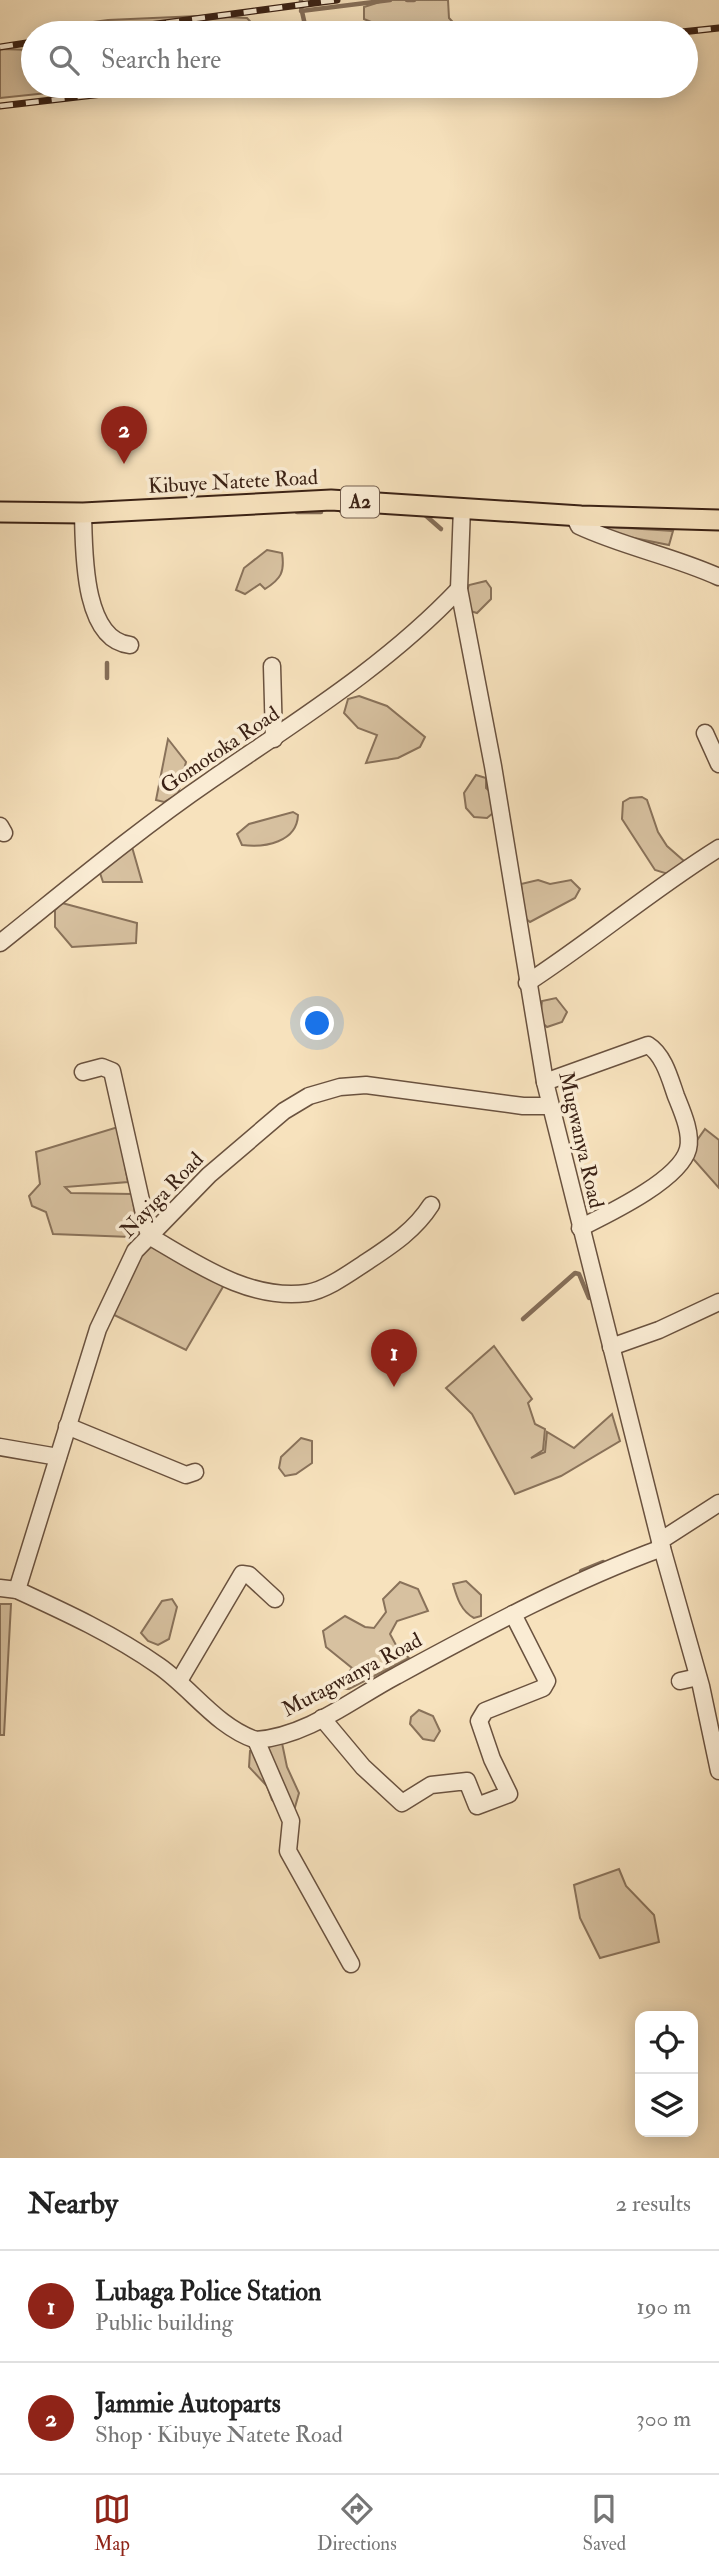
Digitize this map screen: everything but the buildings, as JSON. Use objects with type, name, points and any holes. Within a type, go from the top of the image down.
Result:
[{"type":"main road","name":"Kibuye Natete Road","points":[[0,512],[83,513],[331,500],[581,516],[719,520]]},
{"type":"street","name":"Mugwanya Road","points":[[462,507],[459,589],[493,766],[545,1082],[661,1544],[698,1676],[713,1707],[718,1764]]},
{"type":"street","points":[[83,513],[85,565],[94,606],[111,637],[120,644],[130,645]]},
{"type":"street","points":[[581,516],[577,522],[582,528],[719,577]]},
{"type":"street","name":"Gomotoka Road","points":[[0,943],[140,831],[373,668],[459,589]]},
{"type":"street","points":[[272,666],[274,739]]},
{"type":"street","points":[[705,733],[719,764]]},
{"type":"street","points":[[527,983],[600,934],[664,884],[719,848]]},
{"type":"street","points":[[545,1082],[648,1045],[657,1052],[668,1073],[689,1139],[686,1154],[666,1177],[646,1193],[580,1228]]},
{"type":"street","points":[[83,1072],[102,1067],[112,1071],[149,1236],[227,1279],[254,1288],[306,1293],[358,1268],[403,1237],[431,1205]]},
{"type":"street","name":"Nayiga Road","points":[[17,1590],[102,1318],[135,1251],[209,1175],[284,1111],[309,1096],[340,1087],[366,1085],[523,1106],[550,1106]]},
{"type":"street","points":[[611,1347],[659,1330],[719,1302]]},
{"type":"street","points":[[67,1426],[186,1475],[195,1472]]},
{"type":"street","points":[[0,1447],[58,1457]]},
{"type":"street","name":"Mutagwanya Road","points":[[256,1740],[281,1736],[322,1718],[513,1614],[661,1544],[719,1503]]},
{"type":"street","points":[[179,1681],[242,1574],[249,1575],[275,1599]]},
{"type":"street","points":[[0,1588],[17,1590],[134,1650],[179,1681],[223,1722],[256,1740],[291,1821],[288,1851],[351,1964]]},
{"type":"street","points":[[322,1718],[363,1767],[402,1803],[431,1785],[450,1781],[467,1781],[477,1806],[509,1794],[492,1759],[479,1721],[485,1711],[543,1688],[547,1681],[513,1614]]},
{"type":"street","points":[[680,1681],[698,1676]]},
{"type":"shaded area","points":[[386,0],[448,0],[449,18],[452,21],[369,21],[364,19],[364,7]]},
{"type":"shaded area","points":[[197,16],[197,19],[181,21],[100,21]]},
{"type":"shaded area","points":[[225,17],[247,18],[250,21],[194,21]]},
{"type":"shaded area","points":[[0,49],[21,50],[21,96],[0,98]]},
{"type":"shaded area","points":[[596,526],[673,531],[669,545],[604,532]]},
{"type":"shaded area","points":[[267,550],[282,553],[282,570],[275,582],[265,589],[260,584],[245,594],[236,590],[244,568]]},
{"type":"shaded area","points":[[486,581],[491,588],[491,599],[477,613],[467,610],[464,597],[469,585]]},
{"type":"shaded area","points":[[359,696],[387,706],[425,737],[420,747],[398,758],[366,763],[377,735],[358,728],[344,713],[348,699]]},
{"type":"shaded area","points":[[168,739],[186,762],[178,794],[164,802],[156,800]]},
{"type":"shaded area","points":[[476,775],[486,778],[486,788],[499,799],[499,808],[487,818],[474,817],[466,808],[464,793]]},
{"type":"shaded area","points":[[642,797],[647,800],[658,832],[667,846],[684,861],[680,869],[668,874],[655,870],[622,819],[623,802]]},
{"type":"shaded area","points":[[293,812],[298,815],[296,824],[286,837],[270,844],[242,845],[237,834],[249,824]]},
{"type":"shaded area","points":[[132,847],[142,882],[103,882],[100,873]]},
{"type":"shaded area","points":[[538,880],[550,884],[571,880],[580,889],[575,898],[530,922],[525,918],[521,884]]},
{"type":"shaded area","points":[[62,903],[137,923],[136,943],[72,947],[55,927],[55,910]]},
{"type":"shaded area","points":[[556,998],[567,1012],[562,1022],[547,1027],[540,1021],[542,1001]]},
{"type":"shaded area","points":[[118,1127],[128,1182],[65,1187],[71,1193],[132,1194],[136,1220],[131,1237],[53,1234],[46,1212],[32,1206],[29,1196],[40,1184],[36,1152]]},
{"type":"shaded area","points":[[705,1129],[719,1140],[719,1188],[688,1153]]},
{"type":"shaded area","points":[[150,1242],[224,1285],[186,1350],[106,1311],[124,1274]]},
{"type":"shaded area","points":[[494,1346],[532,1399],[528,1403],[535,1424],[545,1429],[543,1450],[531,1458],[545,1452],[547,1432],[574,1448],[612,1414],[620,1441],[561,1476],[515,1494],[472,1414],[446,1388]]},
{"type":"shaded area","points":[[301,1438],[312,1441],[312,1463],[296,1474],[285,1476],[279,1468],[281,1457]]},
{"type":"shaded area","points":[[466,1581],[481,1595],[481,1616],[474,1618],[458,1599],[453,1584]]},
{"type":"shaded area","points":[[400,1582],[418,1589],[428,1611],[397,1621],[390,1634],[397,1647],[409,1658],[349,1689],[342,1689],[342,1681],[352,1668],[326,1647],[323,1631],[345,1616],[365,1627],[374,1628],[386,1612],[383,1599]]},
{"type":"shaded area","points":[[172,1599],[177,1607],[169,1639],[158,1645],[148,1641],[141,1633],[162,1601]]},
{"type":"shaded area","points":[[0,1604],[11,1604],[4,1735],[0,1735]]},
{"type":"shaded area","points":[[419,1710],[433,1716],[440,1731],[434,1741],[423,1739],[410,1724],[411,1717]]},
{"type":"shaded area","points":[[270,1743],[282,1743],[287,1767],[299,1793],[295,1807],[282,1809],[272,1800],[267,1786],[249,1767],[250,1751]]},
{"type":"shaded area","points":[[619,1869],[626,1886],[654,1915],[659,1942],[600,1958],[580,1918],[574,1885]]},
{"type":"waterway","points":[[301,11],[390,0]]},
{"type":"waterway","points":[[407,0],[414,0]]},
{"type":"waterway","points":[[301,7],[304,21]]},
{"type":"waterway","points":[[341,511],[361,511]]},
{"type":"waterway","points":[[297,512],[321,512]]},
{"type":"waterway","points":[[424,514],[441,529]]},
{"type":"waterway","points":[[107,663],[107,678]]},
{"type":"waterway","points":[[523,1319],[575,1273],[579,1274],[589,1298]]},
{"type":"waterway","points":[[581,1571],[603,1562]]},
{"type":"railway","points":[[179,21],[337,0]]},
{"type":"railway","points":[[698,30],[719,28]]},
{"type":"railway","points":[[0,47],[21,44]]},
{"type":"railway","points":[[0,106],[68,98]]},
{"type":"place","name":"Jammie Autoparts","points":[[124,464]]},
{"type":"place","name":"Lubaga Police Station","points":[[394,1387]]}]
